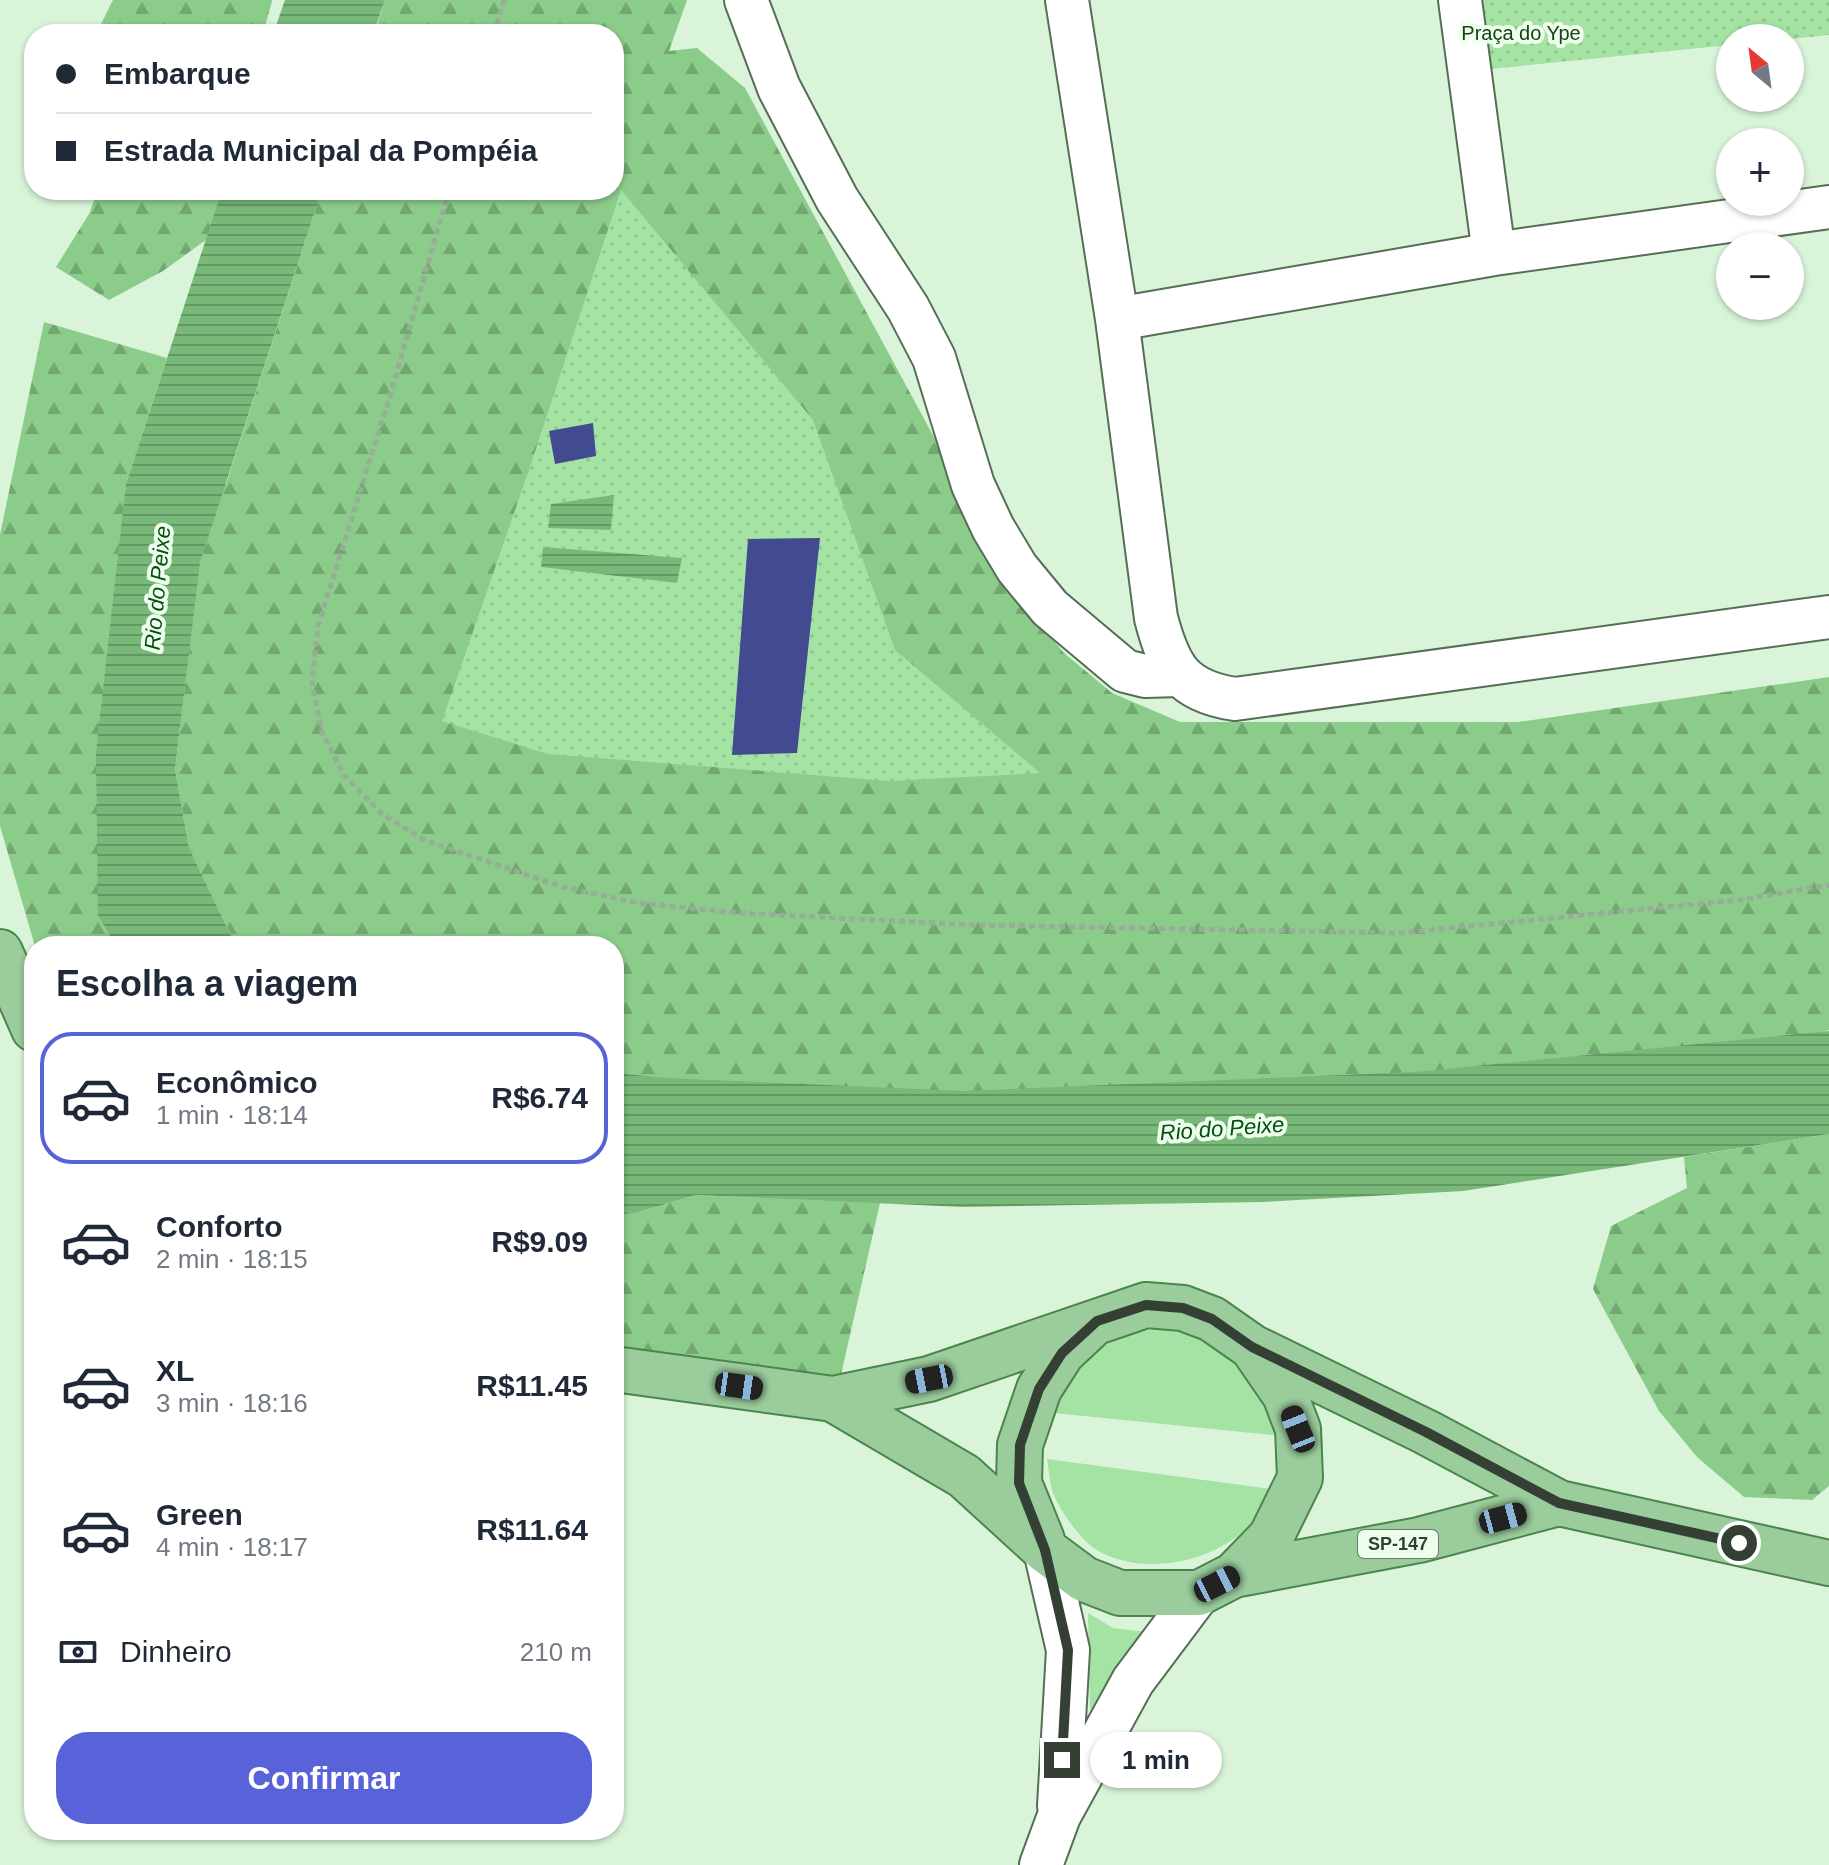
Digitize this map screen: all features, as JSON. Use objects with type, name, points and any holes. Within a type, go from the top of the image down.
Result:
[{"type":"main road","points":[[0,952],[24,1006]]},
{"type":"main road","points":[[624,1370],[833,1399],[929,1379],[1146,1305],[1183,1308],[1212,1319],[1252,1347],[1285,1395],[1298,1429],[1300,1478],[1271,1537],[1216,1584],[1120,1593],[1084,1579],[1045,1550],[964,1476],[833,1399]]},
{"type":"main road","points":[[1045,1550],[1019,1483],[1020,1445],[1039,1389],[1062,1353],[1097,1321]]},
{"type":"main road","name":"SP-147","points":[[1252,1347],[1426,1432],[1559,1503],[1829,1563]]},
{"type":"main road","name":"SP-147","points":[[1216,1584],[1419,1540],[1559,1503]]},
{"type":"street","points":[[746,0],[779,88],[837,199],[908,308],[934,358],[973,485],[993,528],[1017,568],[1050,608],[1125,671],[1145,676],[1179,675]]},
{"type":"street","points":[[1067,0],[1117,319],[1156,618],[1165,653],[1179,675],[1212,695],[1235,699],[1829,617]]},
{"type":"street","points":[[1460,0],[1494,254]]},
{"type":"street","points":[[1117,319],[1494,254],[1829,207]]},
{"type":"street","points":[[1045,1550],[1068,1650],[1059,1816]]},
{"type":"street","points":[[1041,1865],[1059,1816],[1133,1681],[1216,1584]]},
{"type":"path","points":[[497,24],[504,0]]},
{"type":"path","points":[[446,200],[390,396],[318,626],[312,683],[322,732],[344,775],[382,814],[424,840],[563,887],[638,903],[739,913],[973,925],[1398,933],[1739,900],[1829,885]]},
{"type":"green space","points":[[113,0],[272,0],[266,24],[101,24]]},
{"type":"green space","points":[[385,0],[687,0],[669,51],[697,48],[745,88],[1026,607],[1064,653],[1112,693],[1180,722],[1518,722],[1829,677],[1829,1030],[1777,1045],[944,1113],[624,1081],[624,936],[231,936],[189,848],[175,769],[187,668],[188,609],[216,497],[226,484],[319,200],[624,200],[624,24],[377,24]]},
{"type":"green space","name":"Praça do Ype","points":[[1481,0],[1829,0],[1829,35],[1804,38],[1804,24],[1716,24],[1716,46],[1490,69]]},
{"type":"green space","points":[[624,194],[813,420],[895,650],[1040,773],[890,781],[548,754],[442,721],[618,200],[624,200]]},
{"type":"green space","points":[[94,200],[241,200],[214,234],[163,271],[109,300],[56,267]]},
{"type":"green space","points":[[44,322],[167,358],[126,484],[98,916],[110,936],[32,936],[0,826],[0,535]]},
{"type":"green space","points":[[1829,1134],[1829,1486],[1812,1500],[1744,1497],[1697,1457],[1659,1411],[1593,1289],[1611,1226],[1687,1188],[1684,1157]]},
{"type":"green space","points":[[696,1195],[880,1203],[840,1379],[624,1349],[624,1210],[632,1214]]},
{"type":"green space","points":[[1165,1328],[1198,1334],[1243,1365],[1262,1391],[1282,1436],[1054,1413],[1082,1366],[1102,1348],[1127,1335]]},
{"type":"green space","points":[[1047,1459],[1271,1489],[1261,1511],[1247,1528],[1229,1542],[1185,1560],[1161,1564],[1138,1563],[1095,1549],[1083,1538],[1055,1497]]},
{"type":"green space","points":[[1088,1613],[1113,1628],[1146,1632],[1090,1711]]},
{"type":"water","points":[[285,0],[385,0],[377,24],[277,24]]},
{"type":"water","name":"Rio do Peixe","points":[[219,200],[319,200],[200,562],[175,769],[189,848],[231,936],[110,936],[98,916],[96,752],[126,484]]},
{"type":"water","points":[[614,495],[611,530],[548,528],[551,504]]},
{"type":"water","points":[[543,547],[682,558],[677,583],[541,567]]},
{"type":"water","name":"Rio do Peixe","points":[[1829,1031],[1829,1134],[1463,1191],[1262,1202],[963,1207],[696,1195],[632,1214],[624,1210],[624,1074],[964,1091],[1415,1072]]},
{"type":"building","points":[[593,423],[596,456],[555,464],[549,431]]},
{"type":"building","points":[[820,538],[797,753],[732,755],[748,539]]},
{"type":"route","points":[[1062,1760],[1068,1650],[1045,1550],[1019,1483],[1020,1445],[1039,1389],[1062,1353],[1097,1321],[1146,1305],[1183,1308],[1212,1319],[1252,1347],[1426,1432],[1559,1503],[1739,1543]]}]
